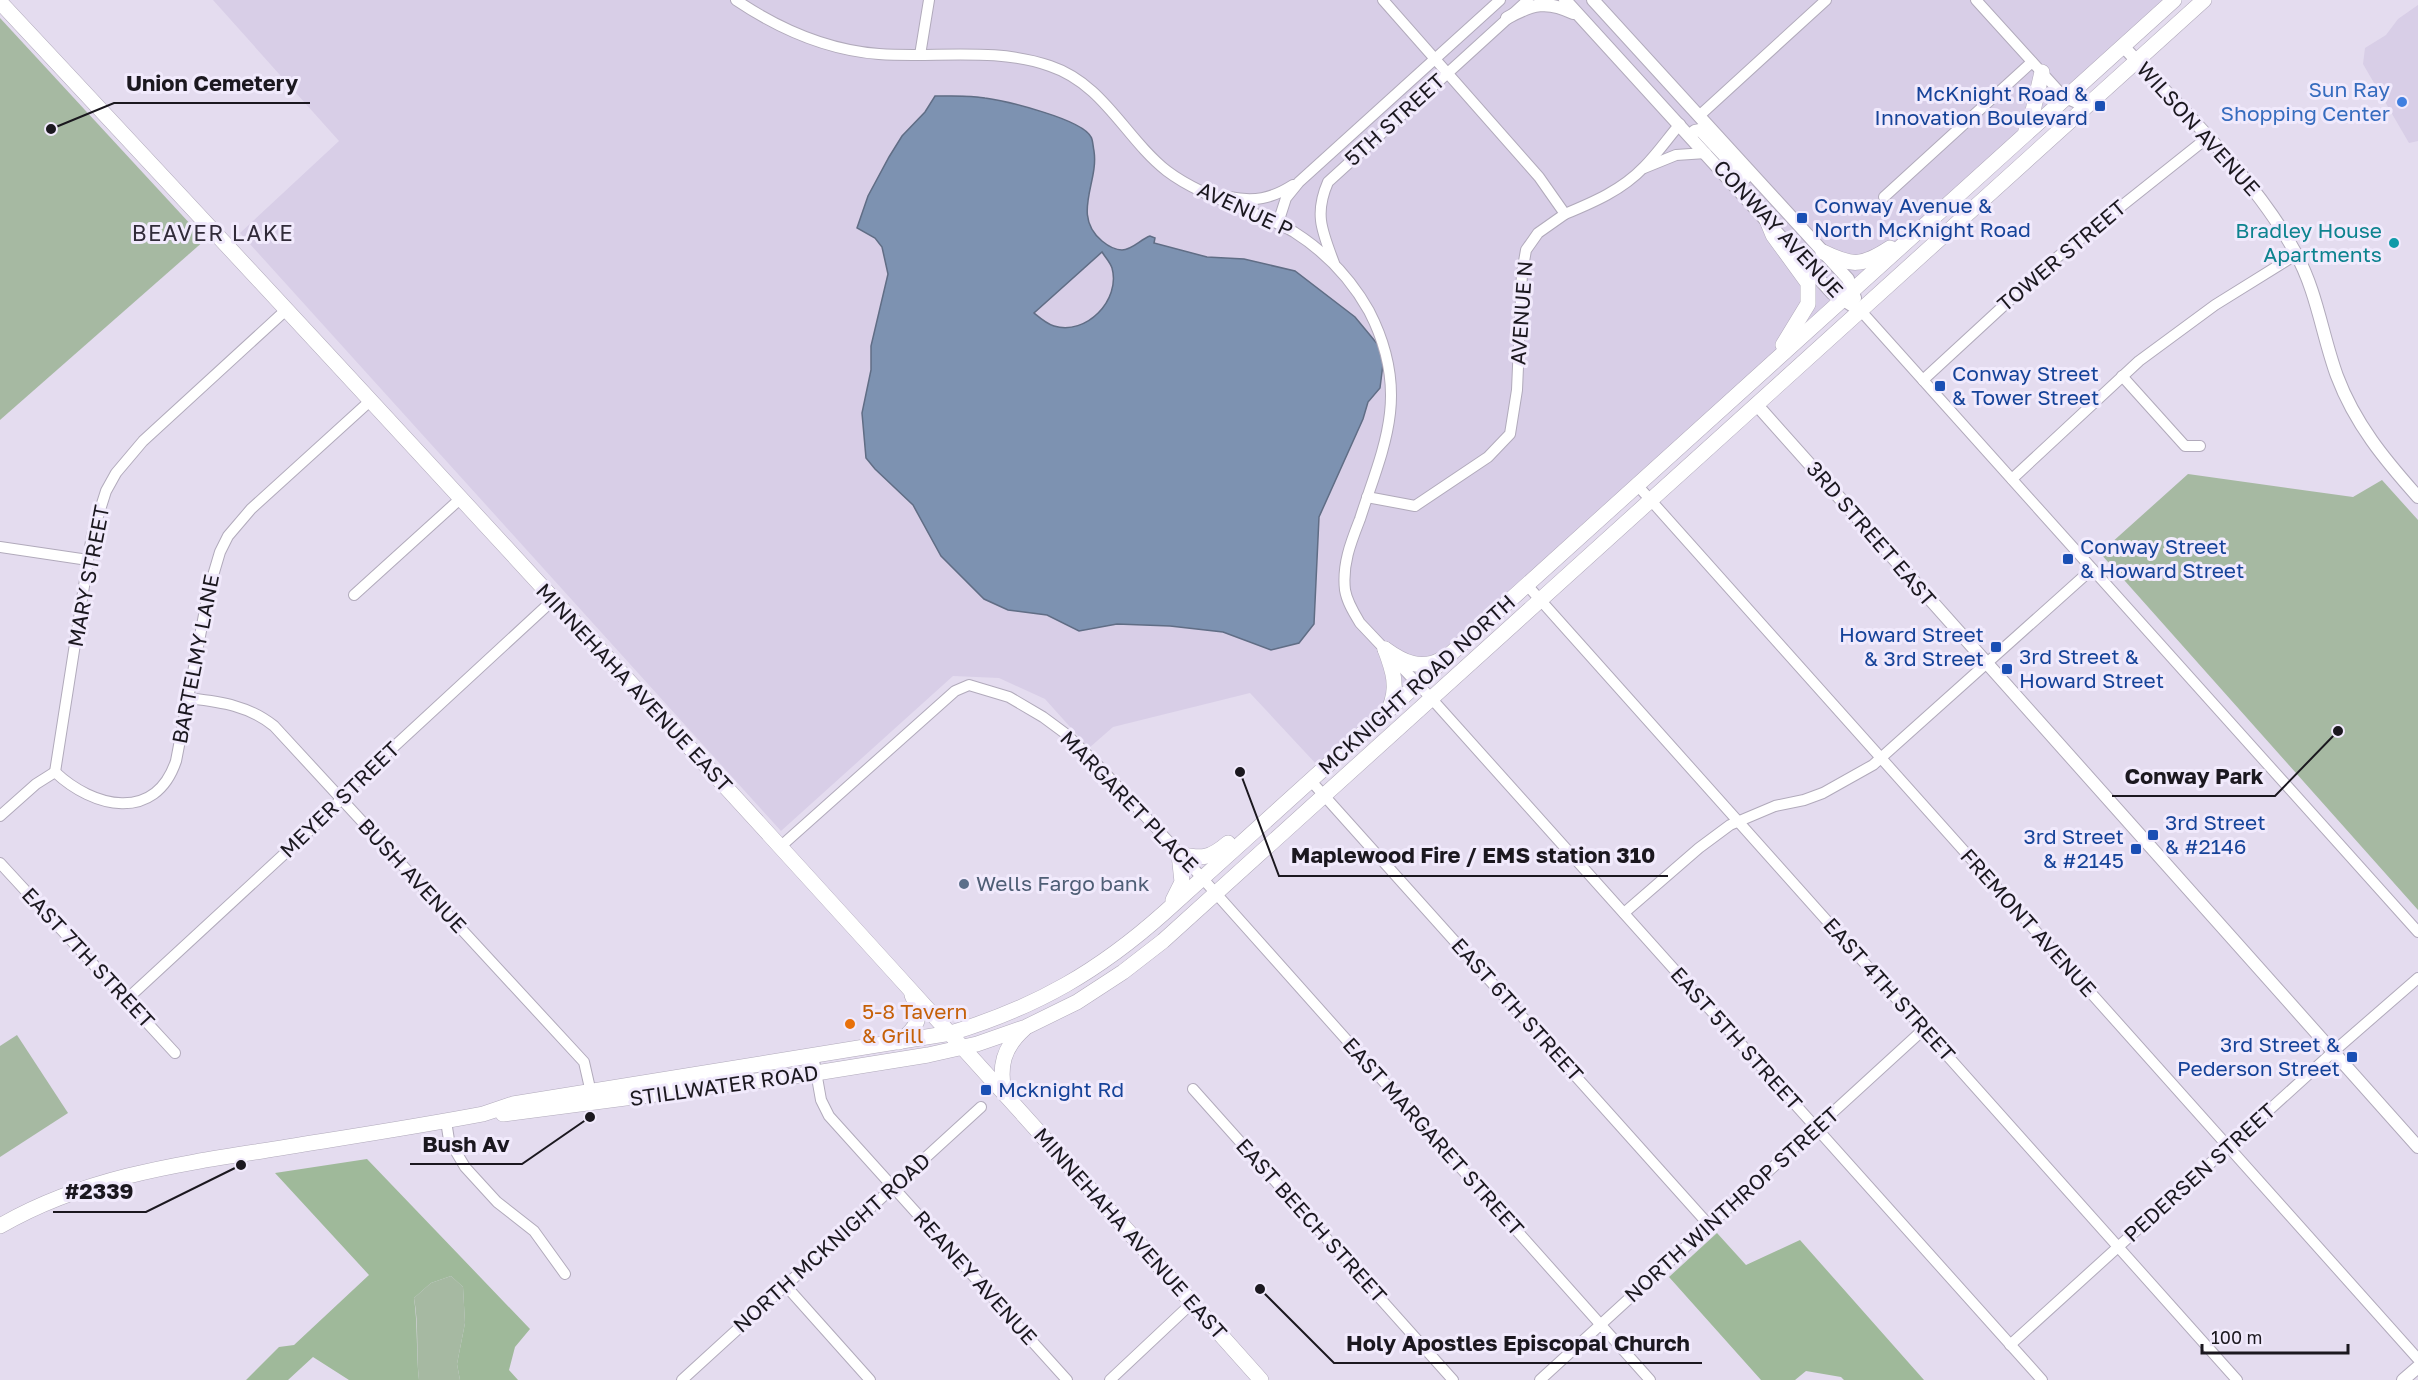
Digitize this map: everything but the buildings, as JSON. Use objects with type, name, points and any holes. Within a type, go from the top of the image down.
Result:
[{"type":"main road","points":[[1848,295],[2174,0]]},
{"type":"main road","points":[[1861,311],[2204,0]]},
{"type":"main road","name":"MINNEHAHA AVENUE EAST","points":[[0,2],[907,984],[1261,1380]]},
{"type":"main road","points":[[2024,135],[2032,115],[2037,67]]},
{"type":"main road","points":[[1766,218],[1773,236],[1804,276],[1809,294],[1808,304],[1802,315],[1770,365]]},
{"type":"main road","points":[[1823,252],[1850,264],[1862,262],[1886,251],[1927,223]]},
{"type":"main road","name":"MCKNIGHT ROAD NORTH","points":[[951,1033],[1018,1009],[1068,985],[1110,958],[1165,912],[1311,781],[1848,295]]},
{"type":"main road","name":"MCKNIGHT ROAD NORTH","points":[[964,1047],[1026,1027],[1077,1002],[1129,969],[1861,311]]},
{"type":"main road","points":[[1385,648],[1401,660],[1418,665],[1432,664],[1452,654]]},
{"type":"main road","points":[[1385,648],[1395,684],[1394,698],[1389,710]]},
{"type":"main road","points":[[1165,912],[1182,882],[1179,854],[1206,857],[1218,851],[1239,834],[1260,826]]},
{"type":"main road","points":[[899,1042],[912,1031],[919,1019],[917,1006],[907,984]]},
{"type":"main road","points":[[1004,1093],[1000,1074],[1003,1061],[1015,1038],[1026,1027]]},
{"type":"main road","name":"STILLWATER ROAD","points":[[0,1226],[22,1213],[70,1192],[117,1177],[178,1164],[483,1114],[517,1114],[592,1097],[813,1055],[951,1033]]},
{"type":"main road","name":"STILLWATER ROAD","points":[[592,1097],[816,1073],[964,1047]]},
{"type":"street","name":"AVENUE P","points":[[736,0],[777,25],[814,41],[879,54],[1011,56],[1053,67],[1073,76],[1091,89],[1149,154],[1184,182],[1278,223],[1309,242],[1335,266],[1358,293],[1375,323],[1390,374],[1390,411],[1387,430],[1345,560],[1345,592],[1360,623],[1431,698]]},
{"type":"street","points":[[920,55],[929,0]]},
{"type":"street","points":[[1383,0],[1539,177],[1564,214]]},
{"type":"street","name":"5TH STREET","points":[[1278,223],[1286,198],[1299,182],[1500,0]]},
{"type":"street","name":"5TH STREET","points":[[1335,266],[1321,229],[1322,195],[1328,182],[1528,0]]},
{"type":"street","name":"CONWAY AVENUE","points":[[1564,0],[1766,218],[1832,293],[1848,295]]},
{"type":"street","points":[[1699,116],[1826,0]]},
{"type":"street","points":[[1976,0],[2065,98],[2079,104],[2092,102]]},
{"type":"street","name":"CONWAY AVENUE","points":[[1597,3],[1848,279],[1848,295],[1861,311]]},
{"type":"street","points":[[1507,18],[1534,6],[1547,4],[1556,5],[1582,19]]},
{"type":"street","name":"WILSON AVENUE","points":[[2123,46],[2266,206],[2297,254],[2314,296],[2335,369],[2347,400],[2374,446],[2418,497]]},
{"type":"street","points":[[1884,197],[2037,67]]},
{"type":"street","points":[[1644,168],[1680,124]]},
{"type":"street","points":[[1690,135],[1700,130],[1769,205],[1776,210],[1782,207]]},
{"type":"street","name":"TOWER STREET","points":[[1923,380],[2050,263],[2207,138]]},
{"type":"street","points":[[1644,168],[1676,155],[1706,153]]},
{"type":"street","name":"AVENUE N","points":[[1367,497],[1392,504],[1415,506],[1488,457],[1510,434],[1516,390],[1522,273],[1526,250],[1538,233],[1564,214],[1601,199],[1644,168]]},
{"type":"street","points":[[1204,192],[1259,200],[1274,196],[1299,182]]},
{"type":"street","points":[[2012,479],[2122,376],[2164,342],[2215,305],[2297,254]]},
{"type":"street","name":"MARY STREET","points":[[55,772],[88,560],[98,511],[105,491],[129,456],[286,310]]},
{"type":"street","points":[[1861,311],[2418,932]]},
{"type":"street","points":[[2122,376],[2185,446],[2200,447]]},
{"type":"street","name":"BARTELMY LANE","points":[[55,772],[74,789],[100,801],[132,802],[152,795],[167,780],[173,771],[213,568],[228,536],[251,509],[370,401]]},
{"type":"street","name":"3RD STREET EAST","points":[[1756,404],[2418,1147]]},
{"type":"street","name":"FREMONT AVENUE","points":[[1638,486],[2418,1359]]},
{"type":"street","points":[[354,595],[460,498]]},
{"type":"street","points":[[0,547],[88,560]]},
{"type":"street","points":[[1624,914],[1699,848],[1739,820],[1775,806],[1823,793],[1882,759],[2092,569]]},
{"type":"street","name":"EAST 4TH STREET","points":[[1527,585],[2237,1380]]},
{"type":"street","name":"MEYER STREET","points":[[126,1000],[333,809],[347,790],[553,600]]},
{"type":"street","name":"MARGARET PLACE","points":[[780,847],[943,700],[969,685],[1009,697],[1066,734],[1215,893]]},
{"type":"street","name":"BUSH AVENUE","points":[[188,698],[237,705],[263,717],[274,726],[584,1062],[592,1097]]},
{"type":"street","name":"EAST 5TH STREET","points":[[1431,698],[2042,1380]]},
{"type":"street","points":[[0,816],[36,784],[55,772]]},
{"type":"street","name":"EAST 6TH STREET","points":[[1311,781],[1709,1226]]},
{"type":"street","points":[[767,833],[797,831]]},
{"type":"street","name":"EAST 7TH STREET","points":[[0,863],[175,1053]]},
{"type":"street","name":"EAST MARGARET STREET","points":[[1215,893],[1650,1380]]},
{"type":"street","name":"PEDERSEN STREET","points":[[2010,1345],[2333,1052],[2418,978]]},
{"type":"street","name":"NORTH WINTHROP STREET","points":[[1540,1380],[1924,1029]]},
{"type":"street","name":"REANEY AVENUE","points":[[813,1055],[825,1109],[893,1188],[1067,1380]]},
{"type":"street","name":"EAST BEECH STREET","points":[[1193,1089],[1453,1380]]},
{"type":"street","name":"NORTH MCKNIGHT ROAD","points":[[682,1380],[981,1107]]},
{"type":"street","points":[[446,1121],[449,1140],[465,1167],[497,1202],[534,1231],[565,1274]]},
{"type":"street","points":[[786,1286],[870,1380]]},
{"type":"street","points":[[1110,1380],[1192,1303]]},
{"type":"street","points":[[2403,1380],[2418,1367]]},
{"type":"shaded area","points":[[213,0],[2165,0],[1318,766],[1250,693],[1113,727],[1089,748],[1045,699],[999,678],[953,676],[781,831],[240,233],[339,141]]},
{"type":"shaded area","name":"Sun Ray Shopping Center","points":[[2418,5],[2418,141],[2409,143],[2363,64],[2365,48],[2386,35],[2398,19]]},
{"type":"green space","points":[[0,18],[205,240],[0,420]]},
{"type":"green space","points":[[2188,474],[2353,497],[2382,480],[2418,520],[2418,910],[2100,553]]},
{"type":"green space","points":[[17,1035],[68,1113],[0,1157],[0,1046]]},
{"type":"green space","points":[[367,1159],[530,1329],[515,1347],[509,1370],[518,1380],[460,1380],[457,1364],[465,1323],[463,1287],[451,1276],[431,1283],[414,1298],[419,1380],[349,1380],[313,1357],[288,1380],[246,1380],[279,1347],[294,1345],[369,1275],[275,1173]]},
{"type":"green space","points":[[1717,1233],[1746,1265],[1800,1240],[1924,1380],[1844,1380],[1841,1377],[1806,1371],[1795,1380],[1761,1380],[1669,1277]]},
{"type":"green space","points":[[451,1276],[463,1287],[465,1323],[457,1364],[460,1380],[419,1380],[414,1298],[431,1283]]},
{"type":"water","points":[[935,96],[973,96],[1025,107],[1074,124],[1085,130],[1092,140],[1095,163],[1088,198],[1088,220],[1093,231],[1107,245],[1126,250],[1150,236],[1155,238],[1154,243],[1207,257],[1244,259],[1295,271],[1355,317],[1379,346],[1384,356],[1380,388],[1368,402],[1363,419],[1319,517],[1314,624],[1299,643],[1271,650],[1223,632],[1170,626],[1117,624],[1079,631],[1047,615],[1008,610],[984,599],[941,556],[913,505],[866,458],[862,413],[871,370],[871,346],[888,274],[882,247],[875,238],[857,228],[868,196],[889,157],[902,136],[925,112]],"holes":[[[1102,252],[1112,268],[1113,280],[1111,292],[1098,313],[1078,326],[1066,328],[1051,325],[1034,313]]]},
{"type":"place","name":"Sun Ray Shopping Center","points":[[2402,102]]},
{"type":"place","name":"McKnight Road & Innovation Boulevard","points":[[2100,106]]},
{"type":"place","name":"Union Cemetery","points":[[51,129]]},
{"type":"place","name":"Conway Avenue & North McKnight Road","points":[[1802,218]]},
{"type":"place","name":"Bradley House Apartments","points":[[2394,243]]},
{"type":"place","name":"Conway Street & Tower Street","points":[[1940,386]]},
{"type":"place","name":"Conway Street & Howard Street","points":[[2068,559]]},
{"type":"place","name":"Howard Street & 3rd Street","points":[[1996,647]]},
{"type":"place","name":"3rd Street & Howard Street","points":[[2007,669]]},
{"type":"place","name":"Conway Park","points":[[2338,731]]},
{"type":"place","name":"Maplewood Fire / EMS station 310","points":[[1240,772]]},
{"type":"place","name":"3rd Street & #2146","points":[[2153,835]]},
{"type":"place","name":"3rd Street & #2145","points":[[2136,849]]},
{"type":"place","name":"Wells Fargo bank","points":[[964,884]]},
{"type":"place","name":"5-8 Tavern & Grill","points":[[850,1024]]},
{"type":"place","name":"3rd Street & Pederson Street","points":[[2352,1057]]},
{"type":"place","name":"Mcknight Rd","points":[[986,1090]]},
{"type":"place","name":"Bush Av","points":[[590,1117]]},
{"type":"place","name":"#2339","points":[[241,1165]]},
{"type":"place","name":"Holy Apostles Episcopal Church","points":[[1260,1289]]},
{"type":"district","name":"BEAVER LAKE","points":[[213,233]]}]
